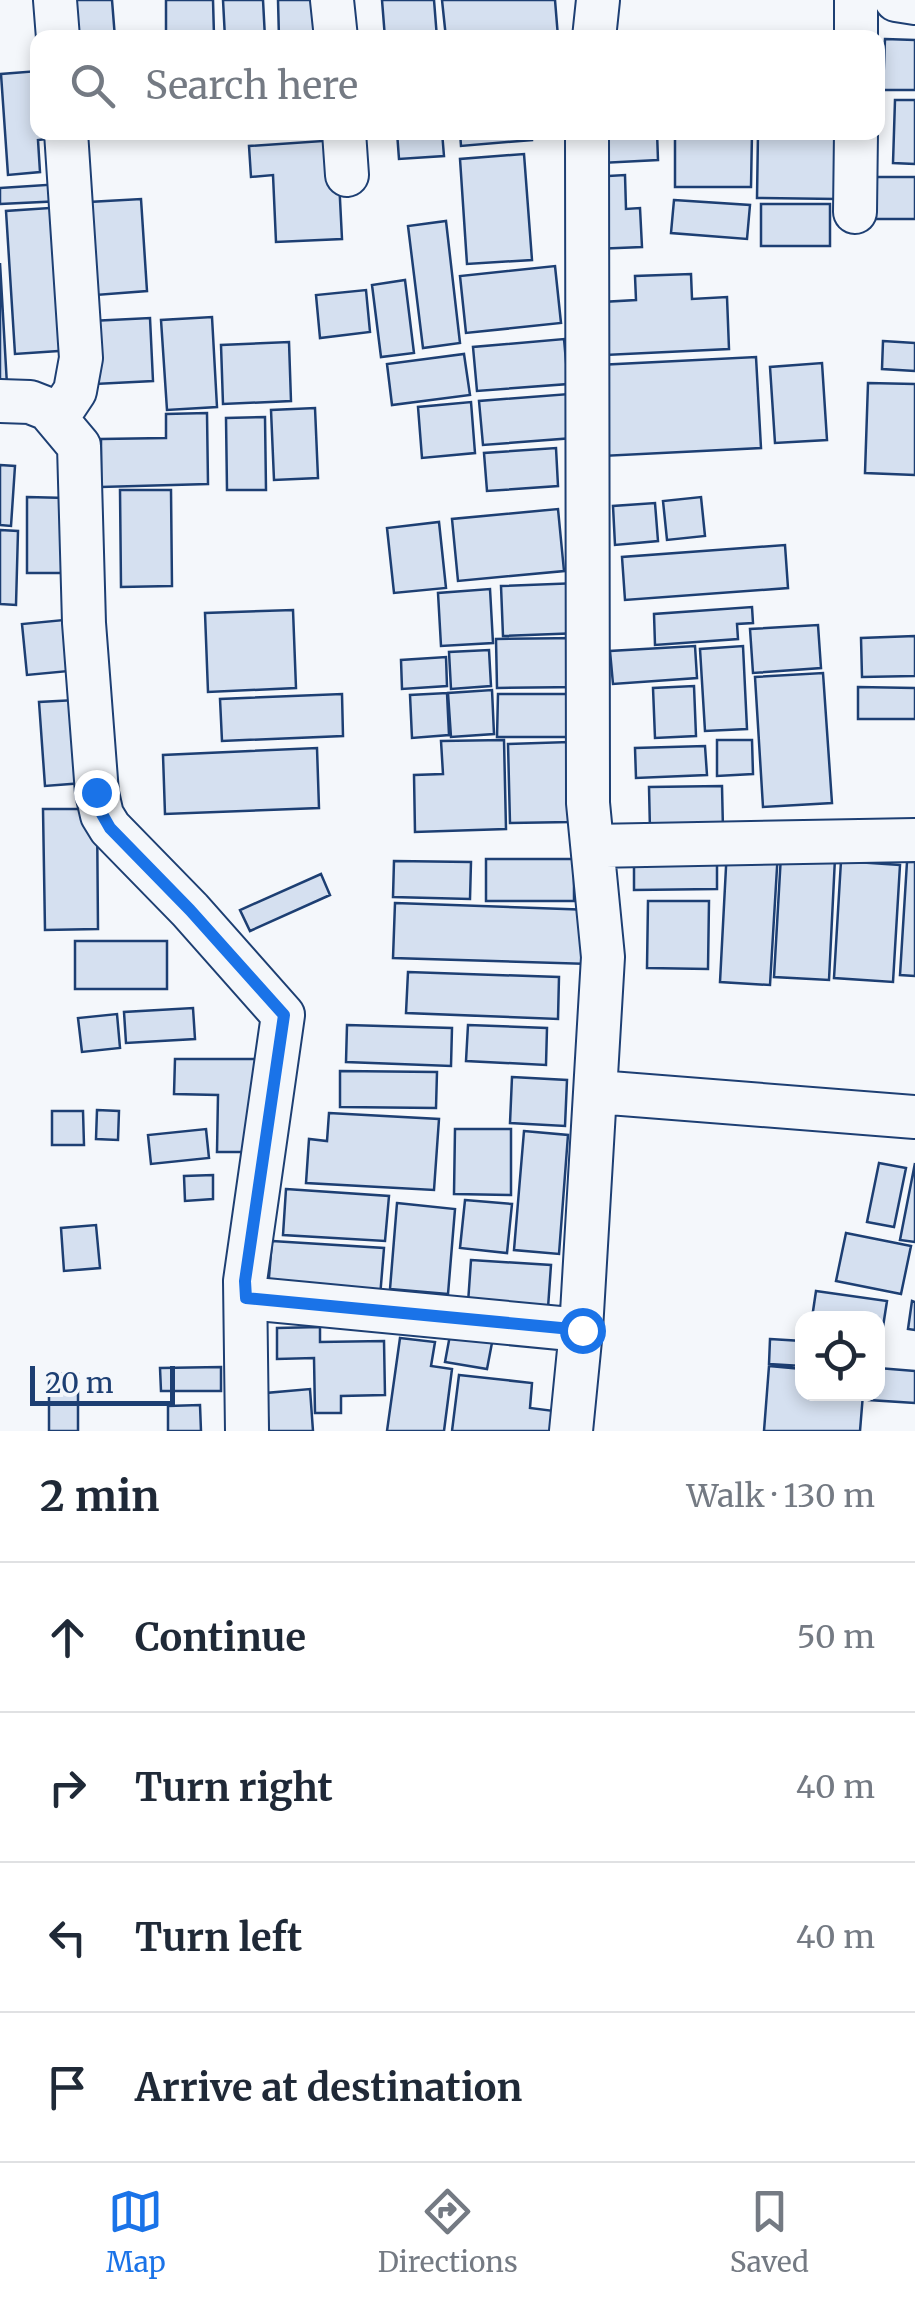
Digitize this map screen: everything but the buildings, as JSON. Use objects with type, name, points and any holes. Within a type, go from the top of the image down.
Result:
[{"type":"street","points":[[55,0],[57,30]]},
{"type":"street","points":[[332,0],[335,30]]},
{"type":"street","points":[[595,30],[598,0]]},
{"type":"street","points":[[856,0],[856,30]]},
{"type":"street","points":[[896,0],[915,4]]},
{"type":"street","points":[[57,418],[75,391],[81,358],[67,140]]},
{"type":"street","points":[[345,140],[347,175]]},
{"type":"street","points":[[572,1431],[582,1330],[603,958],[588,783],[587,140]]},
{"type":"street","points":[[856,140],[856,212]]},
{"type":"street","points":[[0,401],[30,402],[48,409],[79,446],[84,623],[96,792],[102,814],[110,828],[284,1015],[245,1281],[247,1431]]},
{"type":"street","points":[[594,846],[915,840]]},
{"type":"street","points":[[597,1092],[915,1117]]},
{"type":"street","points":[[246,1298],[582,1330]]},
{"type":"route","points":[[96,792],[110,828],[284,1015],[245,1281],[246,1298],[582,1330]]}]
